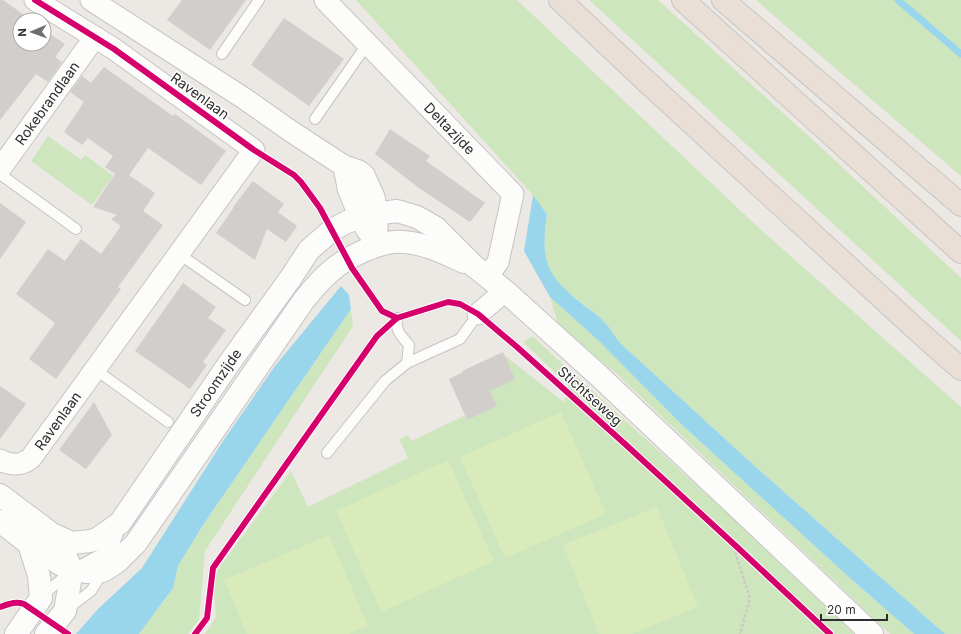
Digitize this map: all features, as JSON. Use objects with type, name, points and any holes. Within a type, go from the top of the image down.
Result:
[{"type":"highway","points":[[560,0],[913,327],[961,369]]},
{"type":"highway","points":[[683,0],[961,252]]},
{"type":"highway","points":[[723,0],[961,205]]},
{"type":"street","name":"Ravenlaan","points":[[7,462],[20,464],[31,458],[254,150],[95,37],[35,0]]},
{"type":"street","name":"Deltazijde","points":[[325,0],[513,194],[498,262],[481,271]]},
{"type":"street","points":[[105,4],[292,132],[344,166],[360,171],[364,175],[374,197],[368,215],[377,246]]},
{"type":"street","name":"Rokebrandlaan","points":[[0,170],[95,37]]},
{"type":"street","name":"Stichtseweg","points":[[368,215],[397,211],[417,217],[436,228],[481,271],[597,374],[872,634]]},
{"type":"street","name":"Stroomzijde","points":[[120,523],[230,362],[309,250],[332,230],[347,222],[368,215]]},
{"type":"street","name":"Stichtseweg","points":[[377,246],[390,242],[403,242],[428,246],[481,271]]},
{"type":"street","name":"Stroomzijde","points":[[103,571],[117,562],[136,543],[318,282],[332,270],[348,260],[377,246]]},
{"type":"street","points":[[478,314],[505,291]]},
{"type":"street","points":[[0,495],[52,534],[72,542],[97,539],[120,523]]},
{"type":"street","points":[[0,521],[29,544],[44,550],[58,563],[72,570],[93,573],[103,571]]},
{"type":"street","points":[[52,534],[72,570],[65,611]]},
{"type":"street","points":[[29,544],[40,576],[41,598]]},
{"type":"street","name":"Stroomzijde","points":[[16,634],[41,598]]},
{"type":"street","name":"Stroomzijde","points":[[46,634],[65,611]]},
{"type":"lane","points":[[222,54],[259,0]]},
{"type":"lane","points":[[315,120],[368,43]]},
{"type":"lane","points":[[0,174],[76,229]]},
{"type":"lane","points":[[179,254],[245,300]]},
{"type":"lane","points":[[327,453],[385,381],[407,363],[460,338],[478,314]]},
{"type":"lane","points":[[397,318],[397,331],[409,345],[407,363]]},
{"type":"lane","points":[[96,370],[168,422]]},
{"type":"lane","name":"Stroomzijde","points":[[41,598],[53,585],[72,570],[108,550],[114,545],[120,523]]},
{"type":"lane","name":"Stroomzijde","points":[[65,611],[91,591],[103,571]]},
{"type":"path","points":[[732,542],[743,552]]},
{"type":"path","points":[[737,547],[736,554],[750,598],[740,634]]},
{"type":"green space","points":[[356,0],[517,0],[759,228],[961,407],[961,634],[945,634],[758,469],[619,342],[608,326],[597,315],[564,289],[551,273],[545,257],[544,238],[547,214],[533,195]]},
{"type":"green space","points":[[589,0],[658,0],[826,152],[961,278],[961,341]]},
{"type":"green space","points":[[756,0],[961,0],[961,176]]},
{"type":"green space","points":[[48,136],[81,160],[85,155],[113,176],[92,205],[31,161]]},
{"type":"green space","points":[[550,297],[600,342],[681,424],[851,579],[914,634],[890,634],[617,374],[558,325]]},
{"type":"green space","points":[[351,309],[353,326],[205,551],[199,620],[188,634],[139,634],[173,588],[178,566],[203,525]]},
{"type":"green space","points":[[532,336],[727,513],[854,634],[205,634],[216,617],[213,576],[291,471],[308,507],[408,458],[399,439],[408,435],[411,441],[466,415],[504,355],[564,402],[568,385],[523,342]]},
{"type":"green space","points":[[561,412],[606,514],[505,558],[460,457]]},
{"type":"green space","points":[[448,460],[494,561],[381,612],[336,511]]},
{"type":"green space","points":[[657,507],[698,607],[631,634],[599,634],[563,545]]},
{"type":"green space","points":[[329,535],[368,626],[349,634],[247,634],[224,580]]},
{"type":"water","points":[[533,195],[547,214],[545,254],[548,264],[552,273],[568,292],[599,316],[619,342],[758,469],[945,634],[914,634],[851,579],[681,424],[600,342],[550,297],[524,251]]},
{"type":"water","points":[[341,286],[349,295],[351,309],[203,525],[178,566],[173,588],[139,634],[76,634],[98,609],[142,568],[223,441],[275,366]]},
{"type":"building","points":[[0,0],[3,0],[20,12],[12,12],[12,52],[52,52],[52,35],[65,44],[55,57],[62,62],[48,82],[36,74],[0,120]]},
{"type":"building","points":[[182,0],[246,0],[210,50],[167,20]]},
{"type":"building","points":[[284,18],[344,59],[309,106],[251,65]]},
{"type":"building","points":[[104,67],[173,116],[175,114],[226,151],[201,185],[148,148],[129,175],[155,193],[143,211],[163,225],[118,287],[121,289],[56,379],[29,359],[55,323],[16,294],[48,249],[65,261],[81,239],[101,254],[121,226],[111,219],[117,215],[93,207],[115,174],[105,167],[113,156],[88,138],[82,145],[64,132],[84,102],[70,92],[82,76],[91,83]]},
{"type":"building","points":[[390,129],[430,156],[426,161],[485,203],[470,222],[419,188],[375,154]]},
{"type":"building","points":[[253,181],[284,204],[278,212],[297,226],[286,242],[267,229],[255,260],[216,233],[233,207]]},
{"type":"building","points":[[0,203],[26,222],[0,259]]},
{"type":"building","points":[[183,283],[216,307],[208,318],[226,330],[203,362],[207,365],[190,389],[135,351]]},
{"type":"building","points":[[503,352],[515,379],[490,391],[497,406],[467,420],[449,379],[463,372],[462,371]]},
{"type":"building","points":[[0,386],[26,404],[0,439]]},
{"type":"building","points":[[94,402],[112,435],[86,469],[59,450]]},
{"type":"waterway","points":[[898,0],[961,54]]},
{"type":"cycle path","points":[[35,0],[114,49],[254,150],[294,175],[320,208],[352,268],[382,311],[397,318],[448,302],[460,304],[478,314],[625,444],[830,634]]},
{"type":"cycle path","points":[[195,634],[207,618],[213,568],[377,336],[397,318]]},
{"type":"cycle path","points":[[0,607],[15,603],[24,604],[68,634]]}]
